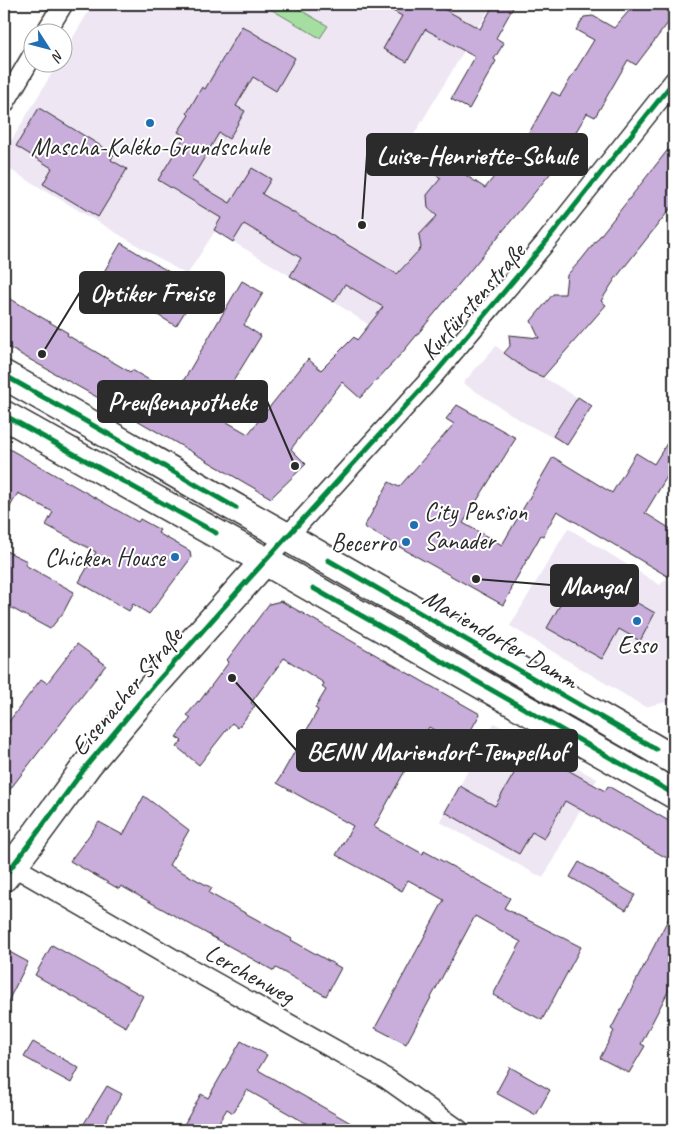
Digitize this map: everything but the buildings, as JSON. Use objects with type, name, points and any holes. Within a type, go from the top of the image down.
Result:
[{"type":"main road","name":"Mariendorfer Damm","points":[[4,375],[674,760]]},
{"type":"main road","name":"Mariendorfer Damm","points":[[4,415],[671,784]]},
{"type":"main road","name":"Eisenacher Straße","points":[[8,872],[88,764],[156,683],[265,560]]},
{"type":"street","points":[[52,22],[63,4]]},
{"type":"street","points":[[4,104],[23,72]]},
{"type":"street","name":"Kurfürstenstraße","points":[[286,537],[433,376],[546,242],[674,81]]},
{"type":"street","name":"Eisenacher Straße","points":[[265,560],[286,537]]},
{"type":"street","name":"Lerchenweg","points":[[8,872],[177,961],[387,1079],[454,1129]]},
{"type":"shaded area","name":"Mascha-Kaléko-Grundschule","points":[[93,4],[492,4],[402,155],[512,220],[402,353],[369,325],[334,302],[215,231],[187,275],[4,166],[4,153],[53,72],[72,72],[72,39]]},
{"type":"shaded area","points":[[496,346],[528,371],[543,377],[592,406],[567,445],[523,422],[463,383]]},
{"type":"shaded area","points":[[568,528],[660,585],[665,579],[674,585],[674,700],[645,707],[510,626]]},
{"type":"shaded area","points":[[494,723],[597,779],[543,878],[440,822]]},
{"type":"green space","points":[[262,4],[290,4],[328,26],[320,38]]},
{"type":"cycle path","points":[[4,877],[88,764],[156,683],[433,376],[546,242],[674,81]]},
{"type":"cycle path","points":[[4,375],[236,508]]},
{"type":"cycle path","points":[[4,415],[216,533]]},
{"type":"cycle path","points":[[328,560],[656,749]]},
{"type":"cycle path","points":[[313,588],[674,794]]},
{"type":"place","name":"Mascha-Kaléko-Grundschule","points":[[150,123]]},
{"type":"place","name":"Luise-Henriette-Schule","points":[[362,225]]},
{"type":"place","name":"Optiker Freise","points":[[42,354]]},
{"type":"place","name":"Preußenapotheke","points":[[295,466]]},
{"type":"place","name":"City Pension Sanader","points":[[414,525]]},
{"type":"place","name":"Becerro","points":[[406,542]]},
{"type":"place","name":"Chicken House","points":[[175,557]]},
{"type":"place","name":"Mangal","points":[[476,579]]},
{"type":"place","name":"Esso","points":[[637,621]]},
{"type":"place","name":"BENN Mariendorf-Tempelhof","points":[[232,678]]}]
